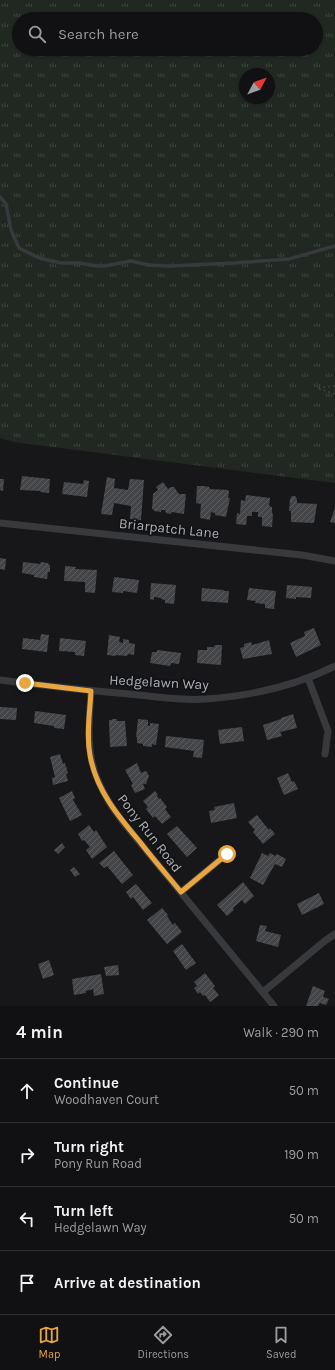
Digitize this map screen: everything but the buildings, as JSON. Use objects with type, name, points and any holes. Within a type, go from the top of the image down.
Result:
[{"type":"street","name":"Briarpatch Lane","points":[[0,523],[295,554],[335,561]]},
{"type":"street","name":"Hedgelawn Way","points":[[0,680],[91,691],[205,699],[266,691],[292,684],[335,666]]},
{"type":"street","points":[[308,678],[328,731],[325,754]]},
{"type":"street","name":"Pony Run Road","points":[[91,691],[88,744],[97,780],[111,807],[274,1006]]},
{"type":"street","points":[[181,892],[227,854]]},
{"type":"street","points":[[263,992],[335,934]]},
{"type":"lane","points":[[0,198],[6,204],[11,230],[19,248],[39,258],[61,263],[79,263],[105,266],[131,261],[148,265],[170,266],[234,263],[289,259],[335,246]]},
{"type":"path","points":[[335,386],[317,388],[335,394]]},
{"type":"green space","points":[[0,0],[335,0],[335,483],[14,442],[0,438]]},
{"type":"route","points":[[25,683],[91,691],[88,744],[97,780],[111,807],[181,892],[227,854]]}]
